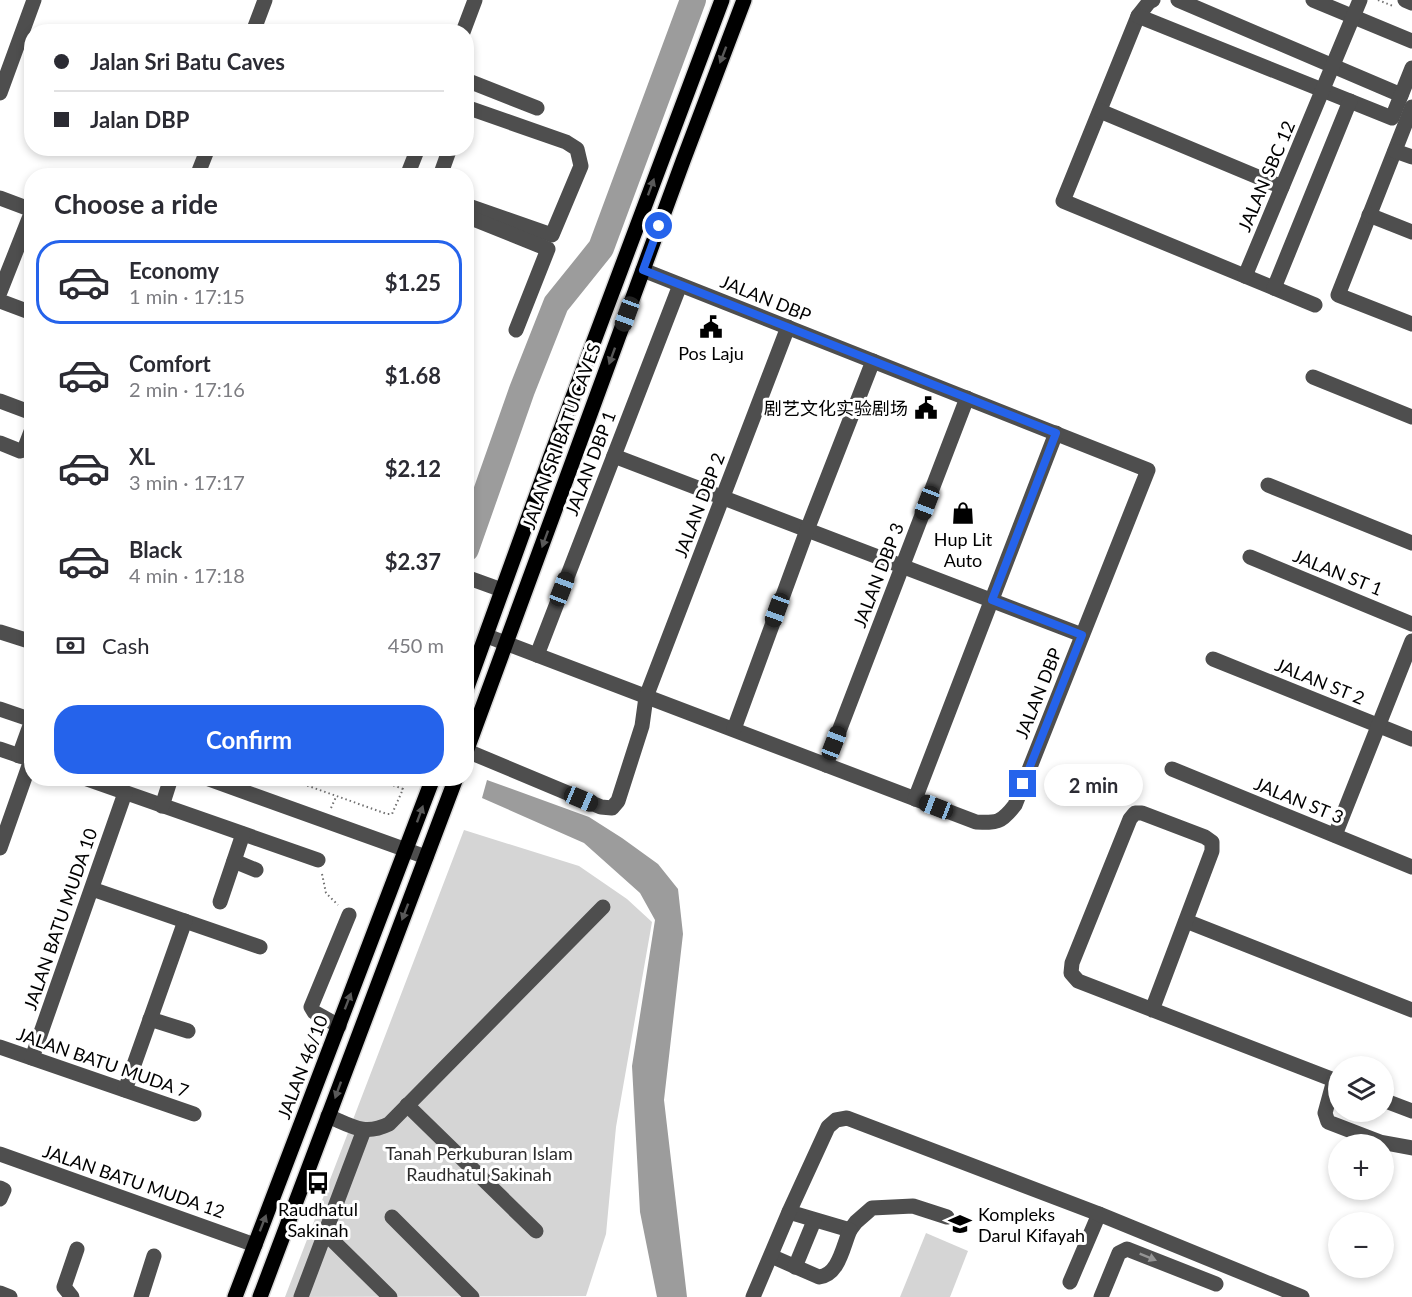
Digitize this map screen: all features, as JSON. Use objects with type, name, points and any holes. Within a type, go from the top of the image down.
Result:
[{"type":"main road","name":"JALAN SRI BATU CAVES","points":[[474,669],[652,183],[722,0]]},
{"type":"main road","name":"JALAN SRI BATU CAVES","points":[[474,732],[744,0]]},
{"type":"main road","points":[[407,850],[431,786]]},
{"type":"main road","points":[[260,1297],[453,786]]},
{"type":"main road","name":"JALAN 46/10","points":[[235,1297],[407,850]]},
{"type":"street","points":[[25,24],[34,0]]},
{"type":"street","points":[[256,24],[265,0]]},
{"type":"street","points":[[466,24],[475,0]]},
{"type":"street","points":[[1153,0],[1138,16],[1063,201],[1315,305]]},
{"type":"street","points":[[1178,0],[1401,95]]},
{"type":"street","points":[[1312,0],[1412,41]]},
{"type":"street","name":"JALAN SBC 12","points":[[1245,276],[1360,0]]},
{"type":"street","points":[[1405,0],[1412,3]]},
{"type":"street","points":[[1138,16],[1392,118],[1412,68]]},
{"type":"street","points":[[0,93],[24,27]]},
{"type":"street","points":[[474,83],[537,108]]},
{"type":"street","points":[[1274,288],[1350,101]]},
{"type":"street","points":[[1412,107],[1338,295],[1412,324]]},
{"type":"street","points":[[474,109],[566,142],[577,149],[581,166],[552,235],[474,208]]},
{"type":"street","points":[[1100,111],[1282,187]]},
{"type":"street","points":[[1395,151],[1412,157]]},
{"type":"street","points":[[0,198],[24,207]]},
{"type":"street","points":[[1370,215],[1412,232]]},
{"type":"street","points":[[474,219],[548,249],[516,330]]},
{"type":"street","points":[[0,292],[24,230]]},
{"type":"street","name":"JALAN DBP","points":[[487,636],[976,822],[995,823],[1006,817],[1015,805],[1148,470],[643,270]]},
{"type":"street","name":"JALAN DBP 1","points":[[537,655],[680,285]]},
{"type":"street","points":[[0,301],[24,310]]},
{"type":"street","name":"JALAN DBP 2","points":[[474,754],[601,807],[612,808],[618,801],[642,726],[646,697],[788,327]]},
{"type":"street","points":[[734,729],[807,530],[873,361]]},
{"type":"street","points":[[1313,377],[1412,417]]},
{"type":"street","name":"JALAN DBP 3","points":[[826,765],[967,398]]},
{"type":"street","points":[[0,401],[24,410]]},
{"type":"street","points":[[915,799],[1056,433]]},
{"type":"street","points":[[0,443],[20,451],[24,450]]},
{"type":"street","points":[[614,456],[1082,635]]},
{"type":"street","points":[[1268,485],[1412,543]]},
{"type":"street","name":"JALAN ST 1","points":[[1250,557],[1412,624]]},
{"type":"street","points":[[474,580],[502,590]]},
{"type":"street","points":[[0,632],[24,640]]},
{"type":"street","points":[[1335,835],[1412,641]]},
{"type":"street","name":"JALAN ST 2","points":[[1213,659],[1412,740]]},
{"type":"street","points":[[0,709],[24,717]]},
{"type":"street","points":[[0,749],[24,758]]},
{"type":"street","points":[[0,848],[24,769]]},
{"type":"street","name":"JALAN ST 3","points":[[1172,769],[1412,867]]},
{"type":"street","points":[[106,786],[318,860]]},
{"type":"street","points":[[162,806],[168,786]]},
{"type":"street","points":[[228,786],[426,857]]},
{"type":"street","name":"JALAN BATU MUDA 10","points":[[32,1058],[125,793]]},
{"type":"street","points":[[1152,1010],[1212,850],[1212,842],[1205,837],[1142,813],[1134,813],[1072,963],[1071,974],[1078,981],[1152,1010],[1328,1078]]},
{"type":"street","points":[[220,902],[243,834]]},
{"type":"street","points":[[234,861],[256,870]]},
{"type":"street","points":[[92,889],[260,947]]},
{"type":"street","points":[[328,1116],[364,1130],[376,1130],[389,1124],[603,908]]},
{"type":"street","points":[[339,1026],[314,1012],[311,1007],[349,915]]},
{"type":"street","points":[[125,1090],[184,921]]},
{"type":"street","points":[[1186,921],[1412,1010]]},
{"type":"street","points":[[150,1019],[188,1031]]},
{"type":"street","name":"JALAN BATU MUDA 7","points":[[0,1047],[194,1114]]},
{"type":"street","points":[[1328,1104],[1325,1113],[1328,1122],[1380,1142],[1412,1148]]},
{"type":"street","points":[[1394,1104],[1412,1111]]},
{"type":"street","points":[[407,1105],[536,1231]]},
{"type":"street","points":[[753,1297],[828,1127],[836,1120],[847,1118],[1099,1214],[1302,1297]]},
{"type":"street","points":[[301,1297],[364,1130]]},
{"type":"street","name":"JALAN BATU MUDA 12","points":[[0,1155],[255,1245]]},
{"type":"street","points":[[0,1188],[4,1190],[0,1199]]},
{"type":"street","points":[[771,1256],[819,1277],[827,1276],[833,1271],[850,1230],[873,1208],[913,1206],[946,1217]]},
{"type":"street","points":[[789,1212],[850,1230]]},
{"type":"street","points":[[1070,1282],[1099,1214]]},
{"type":"street","points":[[392,1218],[471,1297]]},
{"type":"street","points":[[795,1267],[814,1221]]},
{"type":"street","points":[[325,1233],[390,1297]]},
{"type":"street","points":[[72,1297],[64,1287],[77,1249]]},
{"type":"street","points":[[1101,1297],[1119,1253],[1127,1249],[1214,1291],[1224,1265]]},
{"type":"street","points":[[141,1297],[154,1256]]},
{"type":"street","points":[[0,1293],[10,1297]]},
{"type":"path","points":[[308,786],[387,814],[392,814],[403,789],[395,786]]},
{"type":"path","points":[[318,860],[327,893],[349,915]]},
{"type":"green space","name":"Tanah Perkuburan Islam Raudhatul Sakinah","points":[[464,830],[579,866],[627,899],[652,922],[616,1127],[606,1234],[586,1296],[285,1297]]},
{"type":"green space","points":[[926,1233],[968,1251],[950,1297],[900,1297]]},
{"type":"shaded area","points":[[487,780],[589,817],[658,864],[678,889],[683,934],[664,1100],[687,1297],[657,1297],[640,1212],[632,1066],[655,920],[640,893],[584,843],[482,798]]},
{"type":"waterway","points":[[474,526],[522,390],[556,304],[601,248],[693,0]]},
{"type":"place","name":"Pos Laju","points":[[711,327]]},
{"type":"place","name":"剧艺文化实验剧场","points":[[926,408]]},
{"type":"place","name":"Hup Lit Auto","points":[[963,513]]},
{"type":"place","name":"Raudhatul Sakinah","points":[[318,1183]]},
{"type":"place","name":"Kompleks Darul Kifayah","points":[[960,1224]]},
{"type":"route","points":[[659,226],[643,270],[1056,433],[992,600],[1082,635],[1023,784]]}]
